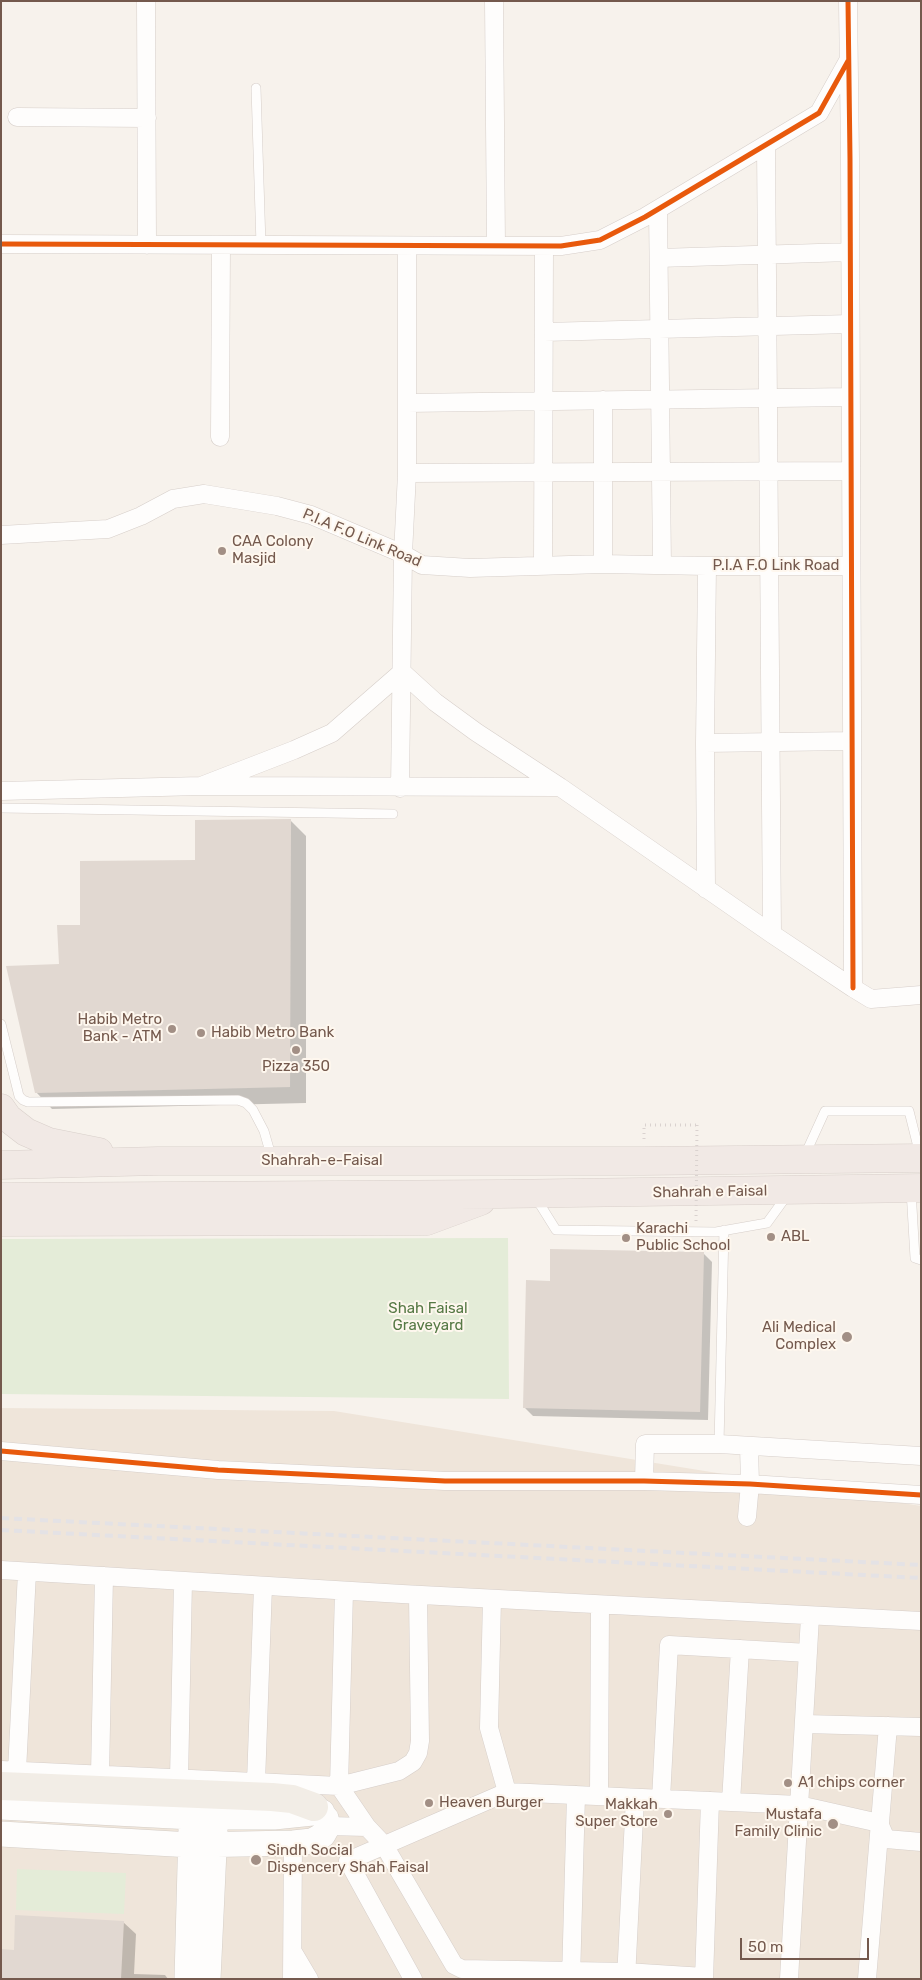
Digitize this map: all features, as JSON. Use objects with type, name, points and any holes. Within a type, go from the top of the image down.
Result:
[{"type":"highway","points":[[1,1108],[8,1118],[26,1132],[49,1142],[158,1161]]},
{"type":"highway","name":"Shahrah e Faisal","points":[[643,1161],[921,1157]]},
{"type":"highway","name":"Shahrah-e-Faisal","points":[[1,1165],[158,1161],[643,1161]]},
{"type":"highway","name":"Shahrah e Faisal","points":[[499,1194],[916,1188]]},
{"type":"highway","points":[[1,1197],[499,1194]]},
{"type":"highway","points":[[1,1222],[427,1221],[499,1194]]},
{"type":"main road","points":[[6,1776],[292,1799],[321,1815]]},
{"type":"street","points":[[146,1],[147,245]]},
{"type":"street","points":[[494,1],[496,246]]},
{"type":"street","points":[[848,1],[853,988]]},
{"type":"street","points":[[1,244],[561,246],[600,240],[658,209],[819,113],[848,60]]},
{"type":"street","points":[[16,118],[147,118]]},
{"type":"street","points":[[766,144],[772,934]]},
{"type":"street","points":[[658,209],[662,565]]},
{"type":"street","points":[[220,437],[221,245]]},
{"type":"street","points":[[400,788],[407,403],[407,246]]},
{"type":"street","points":[[543,565],[545,472],[544,246]]},
{"type":"street","points":[[659,258],[850,252]]},
{"type":"street","points":[[544,332],[850,324]]},
{"type":"street","points":[[407,403],[850,397]]},
{"type":"street","points":[[603,400],[603,564]]},
{"type":"street","points":[[406,473],[851,471]]},
{"type":"street","name":"P.I.A F.O Link Road","points":[[1,535],[108,529],[141,516],[173,499],[204,494],[278,506],[311,515],[403,554],[422,565],[470,568],[603,564],[851,566]]},
{"type":"street","points":[[706,889],[707,566]]},
{"type":"street","points":[[201,786],[294,750],[332,733],[402,672]]},
{"type":"street","points":[[402,672],[435,702],[476,732],[560,787],[706,889],[853,988],[870,998],[921,995]]},
{"type":"street","points":[[705,743],[852,741]]},
{"type":"street","points":[[1,792],[201,786],[560,787]]},
{"type":"street","points":[[644,1481],[645,1444],[719,1444],[921,1456]]},
{"type":"street","points":[[747,1517],[750,1484],[749,1446]]},
{"type":"street","points":[[1,1450],[218,1470],[445,1481],[644,1481],[750,1484],[921,1495]]},
{"type":"street","points":[[1,1570],[810,1617],[921,1621]]},
{"type":"street","points":[[27,1572],[6,1776],[100,1775],[339,1786],[399,1771],[413,1762],[418,1754],[420,1741],[418,1595]]},
{"type":"street","points":[[100,1775],[104,1576]]},
{"type":"street","points":[[179,1778],[184,1581]]},
{"type":"street","points":[[256,1782],[264,1586]]},
{"type":"street","points":[[344,1591],[339,1786],[366,1827],[384,1845],[454,1965],[462,1969],[571,1975],[704,1978],[710,1801]]},
{"type":"street","points":[[492,1599],[489,1728],[507,1792]]},
{"type":"street","points":[[599,1796],[600,1605]]},
{"type":"street","points":[[789,1979],[810,1617]]},
{"type":"street","points":[[661,1799],[669,1645],[808,1653]]},
{"type":"street","points":[[731,1802],[740,1649]]},
{"type":"street","points":[[804,1724],[921,1727]]},
{"type":"street","points":[[867,1979],[888,1726]]},
{"type":"street","points":[[413,1979],[348,1861],[507,1792],[799,1805],[879,1823]]},
{"type":"street","points":[[571,1975],[576,1795]]},
{"type":"street","points":[[626,1975],[635,1798]]},
{"type":"street","points":[[1,1808],[192,1817],[321,1815],[366,1827]]},
{"type":"street","points":[[1,1834],[203,1845],[293,1843],[312,1841],[323,1836],[321,1815]]},
{"type":"street","points":[[187,1979],[203,1845],[216,1816]]},
{"type":"street","points":[[192,1817],[203,1845],[208,1979]]},
{"type":"street","points":[[879,1823],[886,1839],[921,1842]]},
{"type":"street","points":[[292,1979],[293,1843]]},
{"type":"street","points":[[293,1952],[309,1979]]},
{"type":"lane","points":[[256,88],[261,245]]},
{"type":"lane","points":[[1,808],[393,814]]},
{"type":"lane","points":[[1,1024],[19,1096],[23,1100],[28,1102],[238,1100],[246,1103],[253,1110],[264,1132],[272,1161]]},
{"type":"lane","points":[[803,1159],[825,1111],[909,1111],[921,1157]]},
{"type":"lane","points":[[916,1188],[916,1258],[921,1260]]},
{"type":"lane","points":[[534,1194],[556,1230],[716,1232],[767,1222],[790,1191]]},
{"type":"lane","points":[[719,1444],[724,1230]]},
{"type":"path","points":[[644,1125],[697,1126],[696,1220]]},
{"type":"shaded area","points":[[1,1408],[334,1411],[921,1506],[921,1979],[1,1979]]},
{"type":"green space","name":"Shah Faisal Graveyard","points":[[508,1238],[509,1399],[1,1394],[1,1239]]},
{"type":"green space","points":[[17,1869],[126,1873],[124,1914],[16,1910]]},
{"type":"building","points":[[291,819],[290,1087],[35,1093],[6,966],[59,964],[57,925],[80,925],[80,861],[195,860],[195,820]]},
{"type":"building","name":"Karachi Public School","points":[[550,1249],[704,1252],[700,1412],[523,1408],[526,1280],[550,1281]]},
{"type":"building","points":[[15,1915],[124,1921],[121,1979],[1,1979],[1,1949],[14,1950]]},
{"type":"railway","points":[[1,1518],[921,1565]]},
{"type":"railway","points":[[1,1530],[921,1578]]},
{"type":"cycle path","points":[[848,1],[853,988]]},
{"type":"cycle path","points":[[1,244],[561,246],[600,240],[645,217],[819,113],[848,61]]},
{"type":"cycle path","points":[[1,1451],[218,1470],[445,1481],[644,1481],[750,1484],[921,1495]]},
{"type":"place","name":"CAA Colony Masjid","points":[[222,551]]},
{"type":"place","name":"Habib Metro Bank - ATM","points":[[172,1029]]},
{"type":"place","name":"Habib Metro Bank","points":[[201,1033]]},
{"type":"place","name":"Pizza 350","points":[[296,1050]]},
{"type":"place","name":"ABL","points":[[771,1237]]},
{"type":"place","name":"Karachi Public School","points":[[626,1238]]},
{"type":"place","name":"Ali Medical Complex","points":[[847,1337]]},
{"type":"place","name":"A1 chips corner","points":[[788,1783]]},
{"type":"place","name":"Heaven Burger","points":[[429,1803]]},
{"type":"place","name":"Makkah Super Store","points":[[668,1814]]},
{"type":"place","name":"Mustafa Family Clinic","points":[[833,1824]]},
{"type":"place","name":"Sindh Social Dispencery Shah Faisal","points":[[256,1860]]}]
